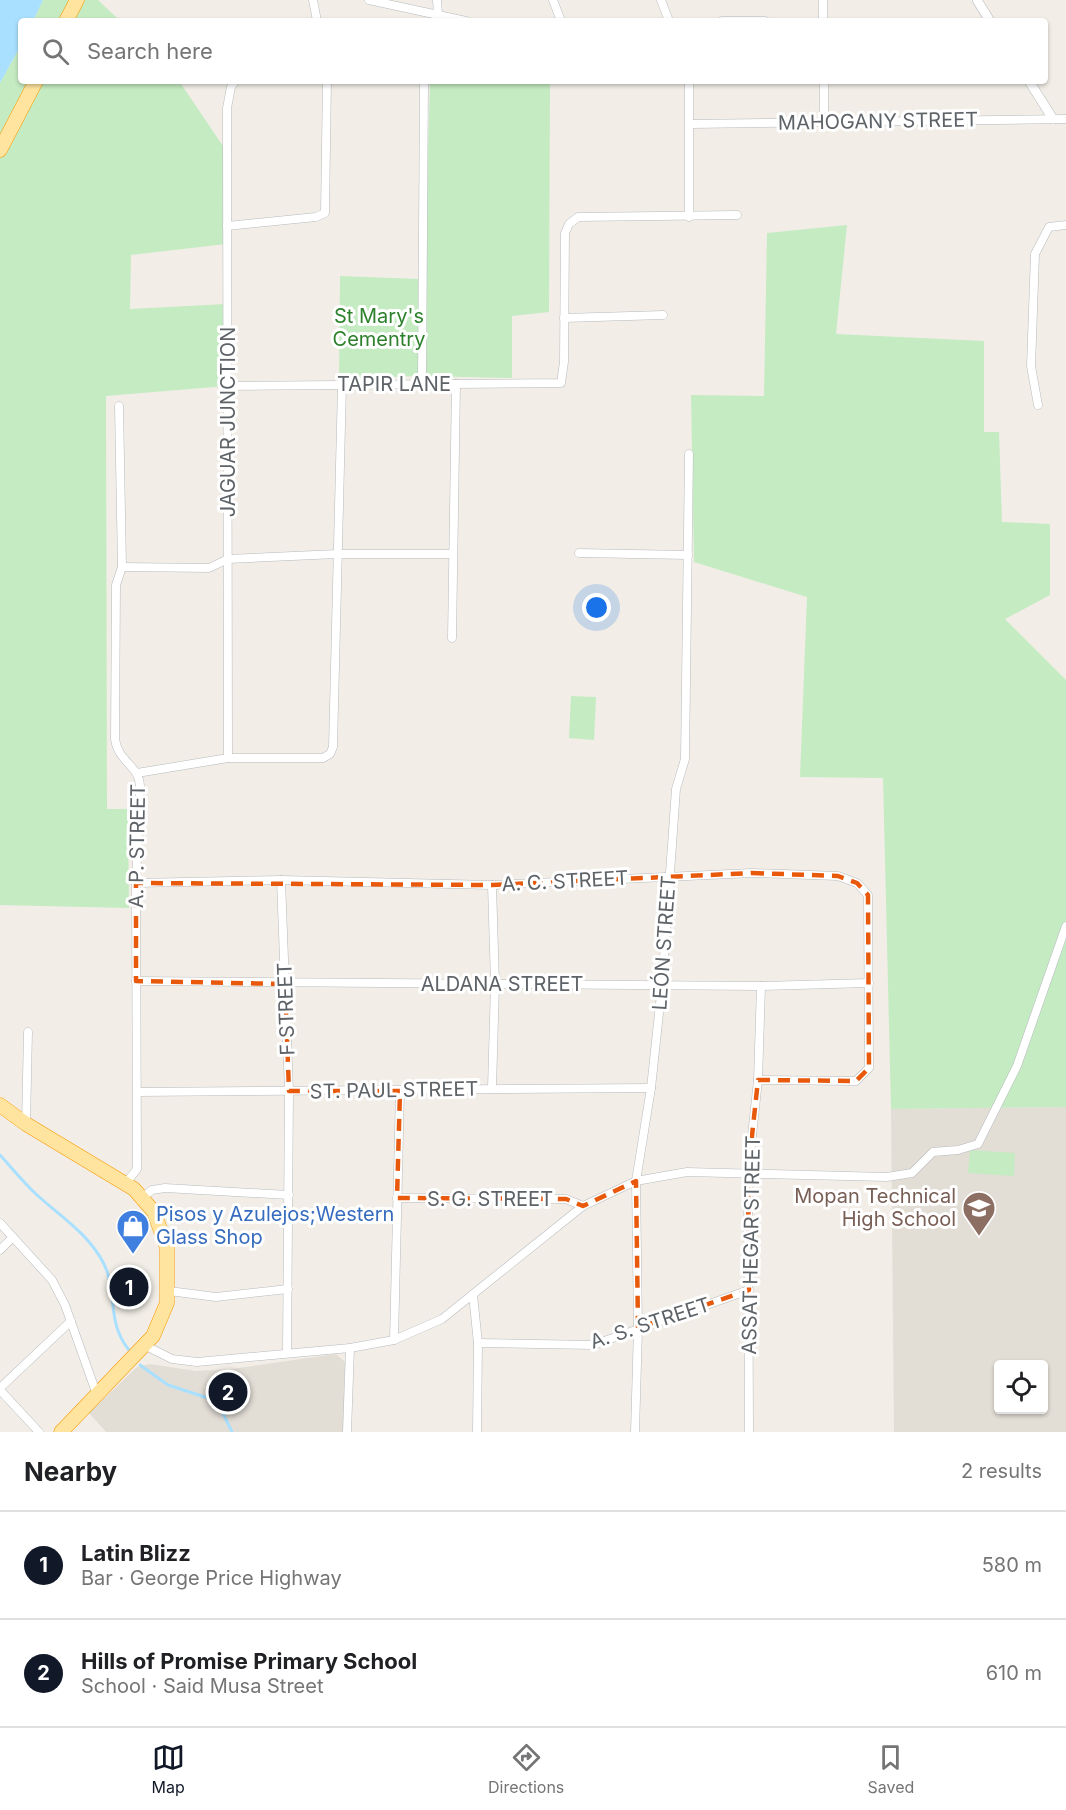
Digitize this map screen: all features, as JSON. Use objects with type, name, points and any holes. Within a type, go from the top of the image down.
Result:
[{"type":"highway","points":[[68,18],[77,0]]},
{"type":"highway","points":[[0,150],[34,84]]},
{"type":"highway","points":[[0,1105],[26,1124],[126,1183],[143,1197],[154,1212],[164,1236],[169,1291],[158,1327],[146,1346],[61,1432]]},
{"type":"street","points":[[313,0],[316,18]]},
{"type":"street","points":[[369,0],[433,16],[437,0]]},
{"type":"street","points":[[553,0],[560,18]]},
{"type":"street","points":[[661,0],[668,18]]},
{"type":"street","points":[[823,0],[823,18]]},
{"type":"street","points":[[977,0],[988,18]]},
{"type":"street","name":"JAGUAR JUNCTION","points":[[228,758],[227,108],[233,84]]},
{"type":"street","points":[[227,226],[316,217],[325,213],[327,84]]},
{"type":"street","points":[[422,384],[424,84]]},
{"type":"street","points":[[689,84],[691,124],[689,217]]},
{"type":"street","points":[[824,84],[824,122]]},
{"type":"street","points":[[1031,84],[1053,119]]},
{"type":"street","name":"MAHOGANY STREET","points":[[691,124],[1066,119]]},
{"type":"street","points":[[663,315],[564,318],[565,233],[569,224],[578,217],[737,215]]},
{"type":"street","points":[[1038,405],[1031,366],[1035,254],[1049,227],[1066,225]]},
{"type":"street","name":"TAPIR LANE","points":[[227,386],[561,383],[564,318]]},
{"type":"street","points":[[452,638],[456,384]]},
{"type":"street","points":[[137,773],[228,758],[323,758],[330,754],[333,747],[342,385]]},
{"type":"street","name":"A. P. STREET","points":[[119,406],[122,567],[116,585],[115,739],[119,756],[137,773],[140,786],[136,882],[137,1169],[126,1183]]},
{"type":"street","name":"LEÓN STREET","points":[[635,1432],[638,1328],[636,1181],[651,1088],[662,985],[676,789],[686,759],[689,454]]},
{"type":"street","points":[[579,553],[688,555]]},
{"type":"street","points":[[122,567],[209,568],[228,559],[337,554],[452,554]]},
{"type":"street","name":"A. C. STREET","points":[[136,882],[281,880],[492,885],[668,876],[762,874],[837,876],[857,883],[868,895],[869,1068],[856,1081],[758,1080]]},
{"type":"street","name":"F STREET","points":[[281,880],[289,1091],[287,1353]]},
{"type":"street","points":[[492,885],[495,984],[492,1088]]},
{"type":"street","points":[[146,1346],[172,1359],[197,1362],[350,1348],[394,1340],[441,1320],[583,1206],[636,1181],[687,1172],[887,1177],[912,1173],[933,1152],[958,1150],[978,1144],[1017,1066],[1066,926]]},
{"type":"street","name":"ALDANA STREET","points":[[136,981],[285,984],[761,986],[869,983]]},
{"type":"street","name":"ASSAT HEGAR STREET","points":[[749,1432],[748,1173],[758,1080],[761,986]]},
{"type":"street","points":[[26,1124],[28,1032]]},
{"type":"street","name":"ST. PAUL STREET","points":[[137,1092],[651,1088]]},
{"type":"street","points":[[394,1340],[400,1091]]},
{"type":"street","points":[[143,1197],[153,1190],[165,1188],[289,1195]]},
{"type":"street","name":"S. G. STREET","points":[[397,1198],[566,1200],[583,1206]]},
{"type":"street","points":[[0,1223],[52,1280],[71,1321],[97,1395]]},
{"type":"street","points":[[0,1250],[13,1237]]},
{"type":"street","points":[[169,1291],[216,1297],[288,1289]]},
{"type":"street","name":"A. S. STREET","points":[[478,1343],[593,1345],[749,1290]]},
{"type":"street","points":[[473,1294],[478,1343],[477,1432]]},
{"type":"street","points":[[39,1432],[0,1389],[71,1321]]},
{"type":"street","points":[[347,1432],[350,1348]]},
{"type":"highlighted area","points":[[752,873],[838,876],[857,883],[868,895],[869,1068],[856,1081],[758,1080],[748,1173],[749,1290],[638,1328],[636,1181],[583,1206],[566,1199],[397,1198],[400,1091],[289,1091],[285,984],[136,981],[136,883],[492,885]]},
{"type":"shaded area","name":"Mopan Technical High School","points":[[1066,1107],[1066,1432],[894,1432],[891,1109]]},
{"type":"shaded area","points":[[336,1354],[345,1362],[344,1432],[106,1432],[89,1413],[137,1367],[150,1364],[196,1371],[232,1369]]},
{"type":"green space","points":[[43,0],[98,0],[117,18],[34,18]]},
{"type":"green space","points":[[18,50],[18,84],[181,84],[223,146],[226,244],[131,255],[130,309],[225,304],[226,386],[106,396],[107,809],[128,809],[129,908],[0,905],[0,83]]},
{"type":"green space","points":[[430,84],[550,84],[549,312],[512,316],[512,378],[422,376]]},
{"type":"green space","points":[[847,225],[836,334],[984,341],[984,432],[999,432],[1002,522],[1050,524],[1050,595],[1005,619],[1066,680],[1066,1107],[891,1109],[883,778],[800,777],[807,597],[694,562],[691,395],[764,396],[767,233]]},
{"type":"green space","name":"St Mary's Cementry","points":[[340,276],[419,279],[419,376],[339,379]]},
{"type":"green space","points":[[571,696],[596,697],[594,740],[569,738]]},
{"type":"green space","points":[[970,1150],[1015,1153],[1014,1176],[968,1173]]},
{"type":"water","points":[[0,0],[43,0],[34,18],[18,18],[18,50],[0,83]]},
{"type":"waterway","points":[[0,1155],[32,1190],[74,1226],[98,1253],[111,1286],[117,1329],[129,1350]]},
{"type":"waterway","points":[[140,1365],[168,1385],[217,1401],[232,1432]]},
{"type":"place","name":"Mopan Technical High School","points":[[979,1237]]},
{"type":"place","name":"Pisos y Azulejos;Western Glass Shop","points":[[133,1255]]},
{"type":"place","name":"Latin Blizz","points":[[129,1287]]},
{"type":"place","name":"Hills of Promise Primary School","points":[[228,1392]]}]
